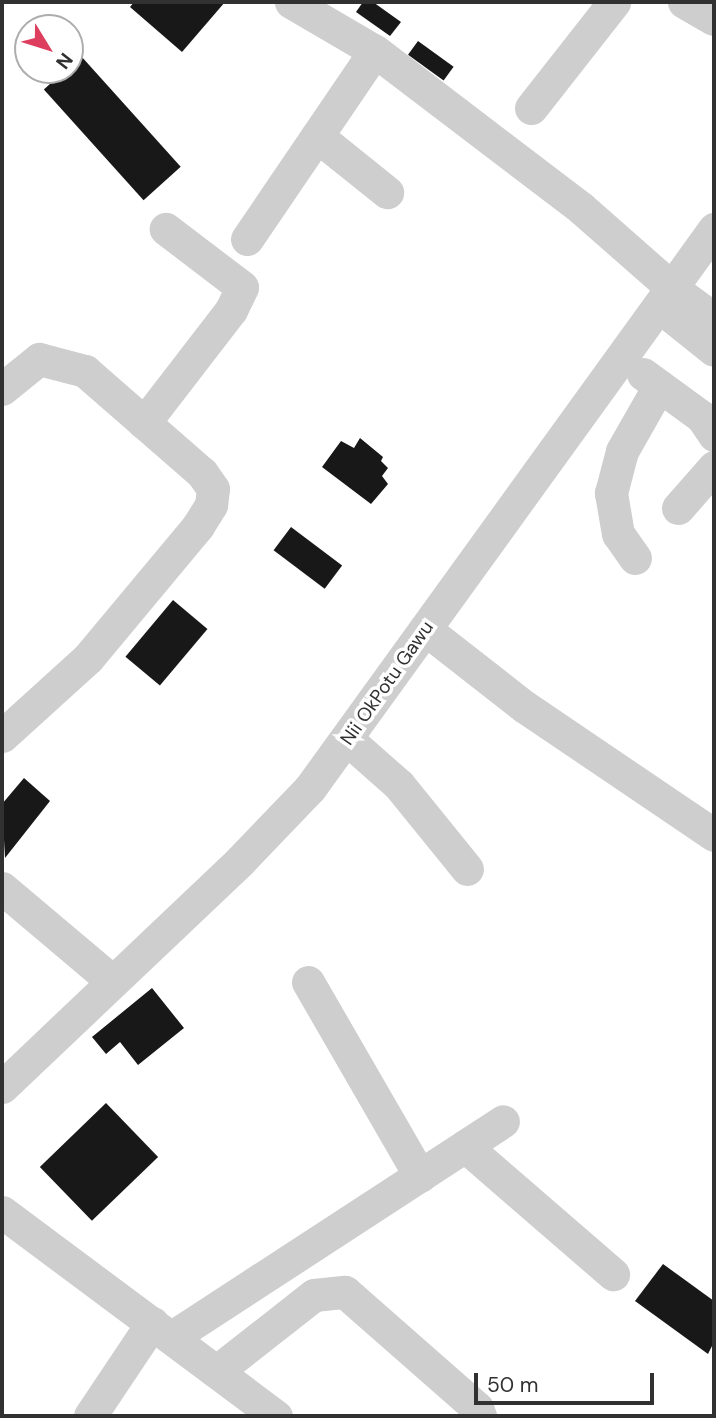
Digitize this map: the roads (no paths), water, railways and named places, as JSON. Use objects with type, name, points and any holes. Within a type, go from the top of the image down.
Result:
[{"type":"street","points":[[291,2],[375,51],[581,208],[665,297],[714,325]]},
{"type":"street","points":[[531,108],[614,2]]},
{"type":"street","points":[[684,2],[714,19]]},
{"type":"street","points":[[247,239],[375,51]]},
{"type":"street","points":[[317,136],[387,192]]},
{"type":"street","points":[[144,423],[231,310],[242,287],[166,229]]},
{"type":"street","name":"Nii OkPotu Gawu","points":[[2,1087],[240,861],[310,788],[714,229]]},
{"type":"street","points":[[2,389],[38,359],[58,361],[85,371],[201,473],[212,489],[211,505],[88,658],[2,736]]},
{"type":"street","points":[[620,359],[702,417],[714,435]]},
{"type":"street","points":[[635,558],[618,534],[611,493],[622,451],[659,386]]},
{"type":"street","points":[[678,508],[714,467]]},
{"type":"street","points":[[425,629],[526,707],[714,833]]},
{"type":"street","points":[[347,739],[399,785],[467,869]]},
{"type":"street","points":[[2,888],[112,981]]},
{"type":"street","points":[[308,982],[420,1175]]},
{"type":"street","points":[[90,1416],[162,1330],[503,1122]]},
{"type":"street","points":[[465,1146],[613,1274]]},
{"type":"street","points":[[2,1212],[276,1416]]},
{"type":"street","points":[[217,1371],[314,1295],[345,1292],[477,1408],[480,1416]]}]
